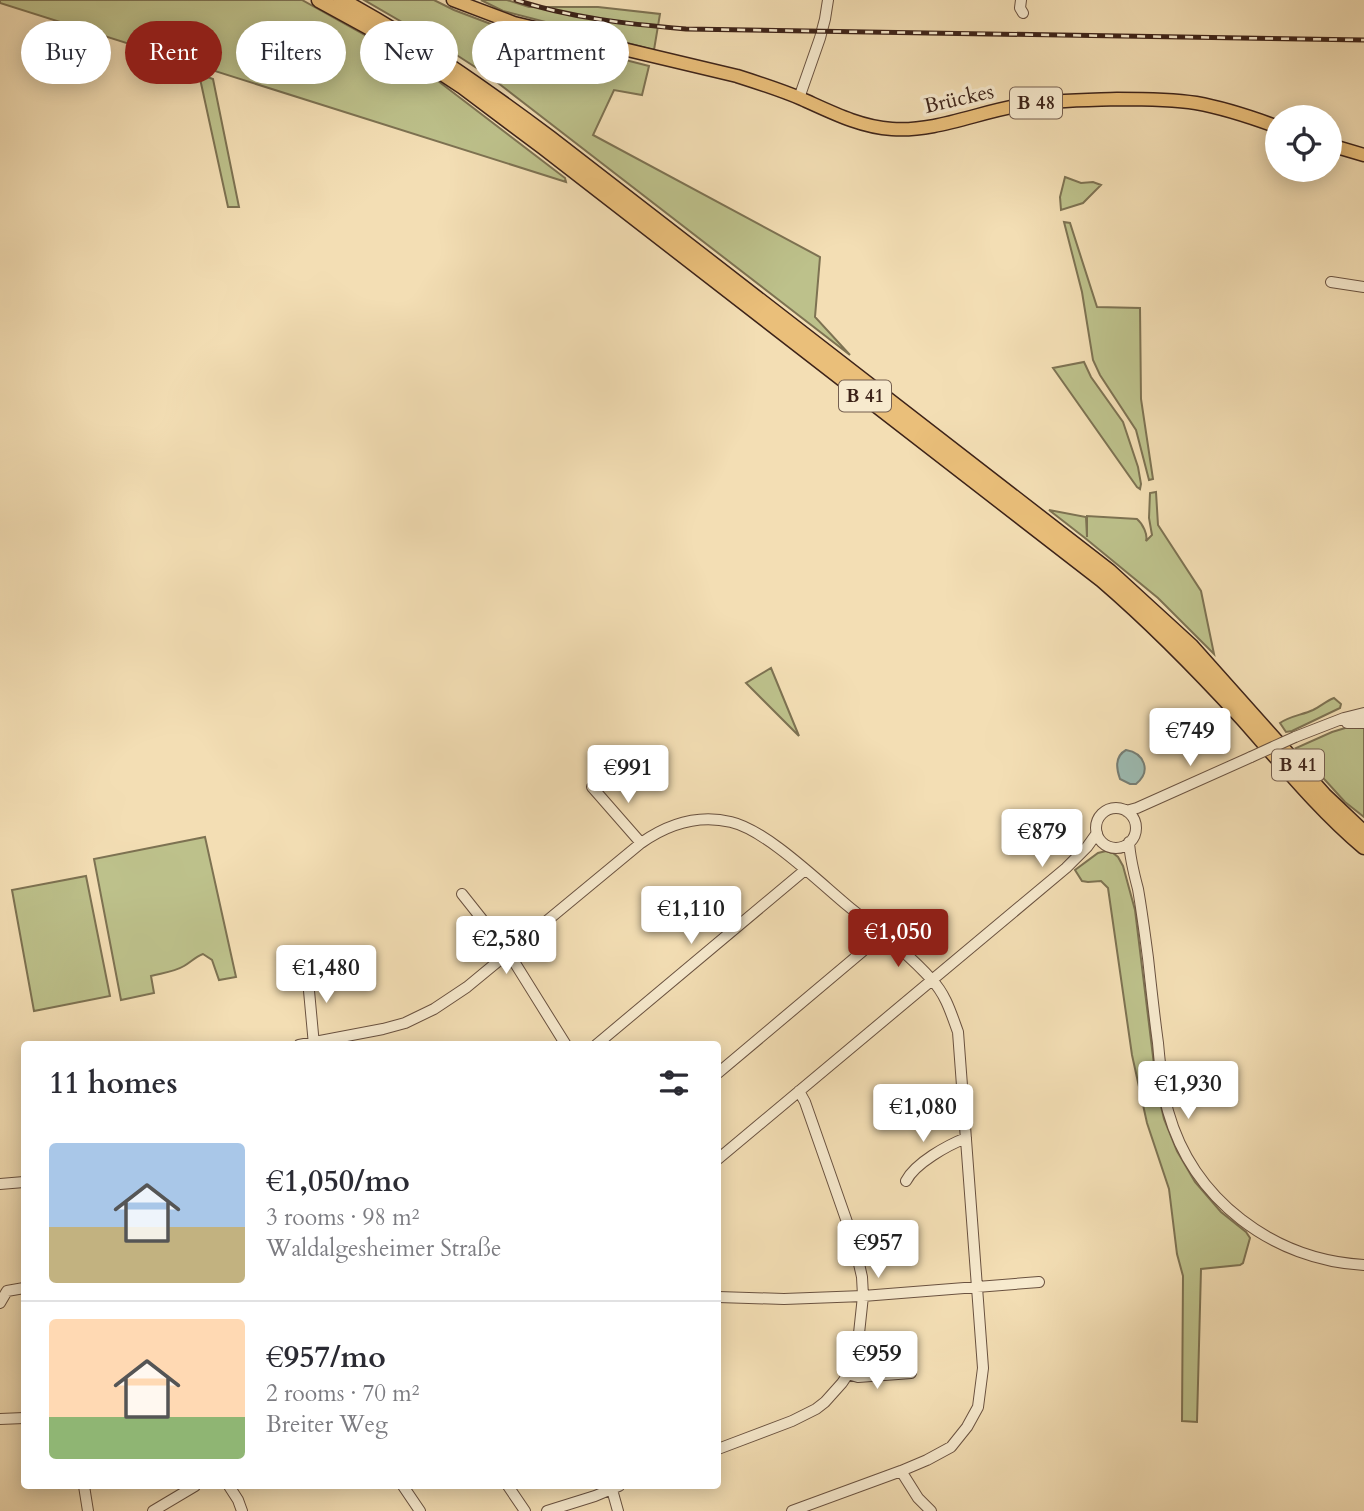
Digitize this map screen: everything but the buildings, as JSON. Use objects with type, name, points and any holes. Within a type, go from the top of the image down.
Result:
[{"type":"highway","name":"B 41","points":[[318,0],[372,29],[473,94],[1102,580],[1184,655],[1313,799],[1364,847]]},
{"type":"highway","name":"B 41","points":[[341,0],[420,46],[518,113],[1109,571],[1191,646],[1344,815],[1364,833]]},
{"type":"highway","name":"B 41","points":[[1344,815],[1364,823]]},
{"type":"main road","name":"Brückes","points":[[453,0],[514,23],[758,82],[873,127],[921,128],[1022,105],[1149,99],[1193,103],[1227,110],[1265,123]]},
{"type":"main road","points":[[1342,149],[1364,155]]},
{"type":"street","points":[[799,98],[822,31],[828,0]]},
{"type":"street","points":[[1021,0],[1020,8],[1023,13]]},
{"type":"street","points":[[1331,282],[1364,287]]},
{"type":"street","points":[[1126,811],[1161,798],[1295,737],[1364,713]]},
{"type":"street","points":[[1326,725],[1364,723]]},
{"type":"street","points":[[592,787],[640,843]]},
{"type":"street","points":[[1135,823],[1143,811],[1161,798]]},
{"type":"street","points":[[721,1156],[1066,868],[1097,833],[1098,820],[1103,813],[1115,808],[1132,816],[1135,833],[1129,842],[1123,846],[1096,849],[1066,868]]},
{"type":"street","points":[[328,1041],[383,1029],[424,1014],[467,986],[640,843],[669,826],[697,820],[732,822],[767,840],[933,980],[947,1000],[958,1032],[983,1368],[978,1407],[951,1447],[901,1471],[792,1511]]},
{"type":"street","points":[[1097,833],[1128,866],[1139,895]]},
{"type":"street","points":[[1129,842],[1145,934],[1165,1098],[1179,1141],[1212,1192],[1233,1214],[1271,1240],[1315,1258],[1364,1265]]},
{"type":"street","points":[[601,1041],[805,870]]},
{"type":"street","points":[[462,894],[508,952],[564,1041]]},
{"type":"street","points":[[721,1070],[882,935]]},
{"type":"street","points":[[307,969],[314,1041]]},
{"type":"street","points":[[721,1447],[792,1421],[816,1409],[836,1391],[848,1374],[857,1352],[863,1296],[862,1277],[854,1242],[799,1091]]},
{"type":"street","points":[[906,1181],[916,1167],[956,1141],[966,1138]]},
{"type":"street","points":[[0,1184],[21,1182]]},
{"type":"street","points":[[721,1297],[784,1299],[863,1296],[1039,1282]]},
{"type":"street","points":[[0,1303],[7,1291],[21,1289]]},
{"type":"street","points":[[848,1374],[858,1377],[911,1373]]},
{"type":"street","points":[[0,1419],[21,1418]]},
{"type":"street","points":[[901,1471],[918,1498],[931,1511]]},
{"type":"street","points":[[84,1489],[88,1511]]},
{"type":"street","points":[[153,1511],[191,1489]]},
{"type":"street","points":[[231,1489],[239,1500],[242,1511]]},
{"type":"street","points":[[405,1489],[420,1511]]},
{"type":"street","points":[[510,1489],[525,1511]]},
{"type":"street","points":[[547,1511],[608,1489]]},
{"type":"street","points":[[614,1489],[618,1511]]},
{"type":"green space","points":[[0,0],[302,0],[340,21],[236,21],[236,78],[222,73],[222,21],[125,21],[125,43],[111,38],[111,21],[57,21],[0,3]]},
{"type":"green space","points":[[364,0],[434,0],[483,21],[472,21],[472,65],[458,56],[458,21],[400,21]]},
{"type":"green space","points":[[481,0],[507,0],[529,7],[598,7],[660,14],[654,50],[629,44],[629,21],[542,21],[503,11]]},
{"type":"green space","points":[[346,25],[360,32],[360,84],[442,84],[565,178],[566,182],[256,84],[346,84]]},
{"type":"green space","points":[[629,61],[649,66],[642,95],[614,90],[593,135],[820,257],[815,317],[850,355],[499,84],[629,84]]},
{"type":"green space","points":[[201,84],[214,84],[239,207],[228,207]]},
{"type":"green space","points":[[1065,177],[1081,183],[1093,182],[1101,185],[1083,203],[1061,210],[1060,197]]},
{"type":"green space","points":[[1064,222],[1070,223],[1097,307],[1140,308],[1141,399],[1153,479],[1149,480],[1136,430],[1093,360],[1082,292]]},
{"type":"green space","points":[[1084,362],[1091,377],[1123,422],[1138,467],[1140,489],[1053,368]]},
{"type":"green space","points":[[1156,492],[1158,525],[1201,591],[1214,654],[1158,598],[1049,510],[1086,517],[1087,537],[1087,516],[1137,519],[1144,530],[1146,541],[1152,535],[1149,518],[1150,493]]},
{"type":"green space","points":[[771,668],[799,736],[746,683]]},
{"type":"green space","points":[[1334,698],[1341,704],[1340,708],[1292,731],[1286,732],[1280,723],[1313,710]]},
{"type":"green space","points":[[1355,725],[1364,726],[1364,817],[1345,802],[1296,748]]},
{"type":"green space","points":[[205,837],[236,977],[219,980],[212,960],[203,954],[180,968],[151,976],[154,993],[121,1000],[94,859]]},
{"type":"green space","points":[[1106,851],[1118,857],[1123,866],[1135,910],[1157,1089],[1164,1119],[1177,1151],[1195,1182],[1221,1212],[1250,1238],[1243,1263],[1240,1265],[1201,1269],[1197,1422],[1182,1421],[1183,1276],[1177,1254],[1169,1189],[1147,1123],[1132,1055],[1108,888],[1101,881],[1082,881],[1075,870],[1098,853]]},
{"type":"green space","points":[[86,876],[110,996],[34,1011],[12,890]]},
{"type":"water","points":[[1126,750],[1137,755],[1144,763],[1144,774],[1136,784],[1120,779],[1118,759]]},
{"type":"railway","points":[[516,0],[579,16],[686,29],[1364,40]]}]
